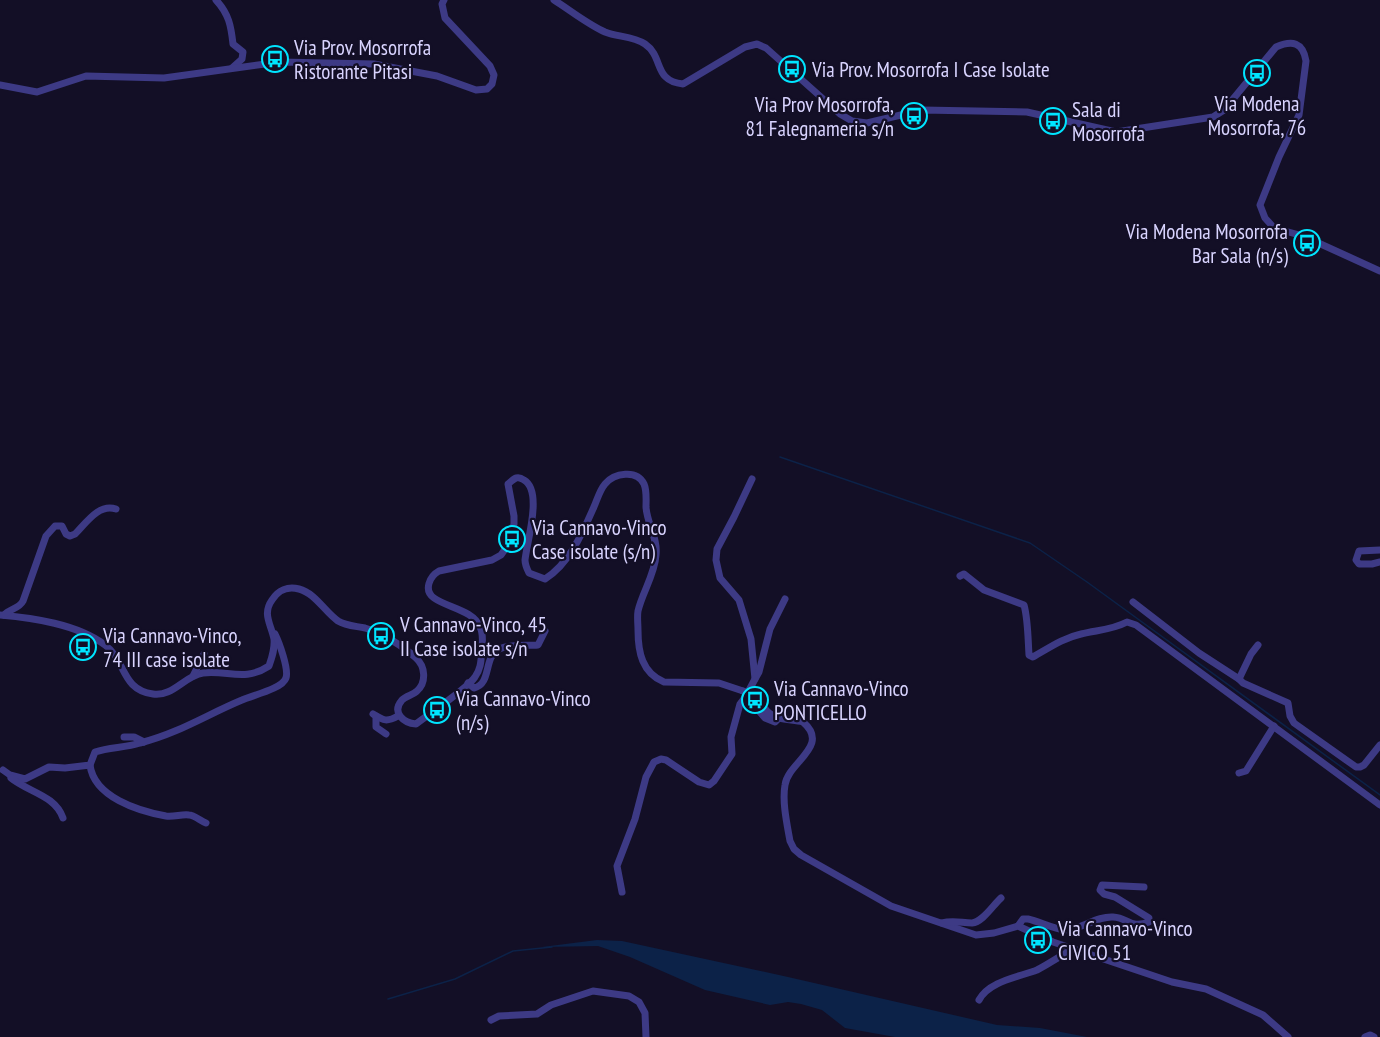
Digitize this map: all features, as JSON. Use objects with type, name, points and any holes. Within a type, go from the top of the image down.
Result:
[{"type":"street","points":[[216,0],[226,11],[231,24],[233,44],[243,52],[242,58],[232,68]]},
{"type":"street","points":[[0,85],[37,92],[86,76],[164,78],[280,62],[374,64],[437,76],[476,90],[487,89],[492,84],[494,75],[490,66],[445,18],[442,4],[444,0]]},
{"type":"street","points":[[554,0],[603,31],[645,44],[653,51],[662,74],[672,82],[684,84],[745,46],[757,44],[766,48],[840,114],[852,121],[867,123],[922,110],[1027,112],[1116,132],[1213,117],[1224,110],[1276,47],[1286,43],[1297,45],[1305,53],[1306,62],[1299,115],[1260,205],[1264,218],[1274,228],[1303,236],[1380,271]]},
{"type":"street","points":[[398,716],[409,724],[416,724],[476,676],[481,664],[483,636],[480,626],[474,618],[432,597],[429,582],[433,574],[438,571],[492,560],[501,555],[508,545],[514,524],[508,484],[514,478],[520,477],[533,489],[526,566],[529,573],[545,579],[554,574],[567,558],[606,483],[613,478],[629,474],[638,477],[644,484],[646,516],[657,542],[656,558],[638,613],[638,646],[643,663],[657,679],[664,682],[719,683],[757,697],[769,714],[778,719],[803,722],[808,726],[812,734],[812,741],[807,753],[787,776],[784,787],[790,841],[794,849],[891,906],[976,935],[994,933],[1018,926],[1023,919],[1062,930],[1115,917],[1139,926],[1149,922],[1149,918],[1100,890],[1102,885],[1144,886]]},
{"type":"street","points":[[752,479],[717,549],[716,560],[720,578],[739,600],[747,622],[756,679]]},
{"type":"street","points":[[2,615],[21,605],[46,536],[55,526],[62,526],[66,534],[70,536],[106,507],[116,509]]},
{"type":"street","points":[[1380,550],[1359,551],[1356,560],[1363,565],[1380,562]]},
{"type":"street","points":[[960,576],[964,574],[984,590],[1024,605],[1027,615],[1026,632],[1029,655],[1033,657],[1066,638],[1116,628],[1127,622],[1136,625],[1380,805]]},
{"type":"street","points":[[2,615],[40,619],[100,642],[113,653],[130,684],[151,694],[161,695],[175,689],[193,676],[203,673],[253,675],[269,666],[274,645],[266,613],[271,600],[278,592],[286,588],[297,588],[305,591],[337,620],[366,628],[385,637],[420,661],[423,677],[418,691],[403,699],[398,709],[398,716]]},
{"type":"street","points":[[622,892],[617,866],[635,819],[648,770],[654,762],[661,759],[699,782],[709,785],[714,781],[732,754],[731,737],[740,704],[759,672],[770,629],[785,598]]},
{"type":"street","points":[[1134,602],[1199,653],[1254,689],[1288,703],[1290,716],[1294,723],[1356,767],[1364,765],[1380,745]]},
{"type":"street","points":[[206,823],[190,814],[167,816],[114,798],[96,784],[90,765],[95,752],[144,742],[200,721],[285,681],[287,671],[282,653],[268,621]]},
{"type":"street","points":[[468,683],[474,688],[482,684],[493,652],[502,647],[538,645],[544,631]]},
{"type":"street","points":[[1239,679],[1258,645]]},
{"type":"street","points":[[193,676],[204,654]]},
{"type":"street","points":[[386,734],[375,727],[375,715],[390,721],[398,716]]},
{"type":"street","points":[[1239,773],[1246,771],[1274,726]]},
{"type":"street","points":[[124,737],[134,737],[144,742]]},
{"type":"street","points":[[63,818],[58,808],[38,792],[17,783],[3,770],[10,775],[25,779],[49,767],[90,765]]},
{"type":"street","points":[[941,923],[949,921],[974,923],[986,915],[1001,898]]},
{"type":"street","points":[[1018,926],[1053,942],[1172,981],[1206,989],[1263,1015],[1288,1037]]},
{"type":"street","points":[[979,1000],[991,988],[1039,969],[1074,949]]},
{"type":"street","points":[[491,1020],[499,1016],[537,1014],[550,1005],[593,991],[629,996],[639,1002],[645,1013],[646,1037]]},
{"type":"street","points":[[1365,1037],[1374,1037]]},
{"type":"water","points":[[597,940],[622,941],[997,1025],[1040,1028],[1087,1037],[895,1037],[845,1028],[822,1010],[801,1004],[788,1002],[770,1005],[705,990],[630,957],[598,946],[542,947]]},
{"type":"waterway","points":[[780,457],[1030,543],[1380,795]]},
{"type":"waterway","points":[[388,999],[455,979],[513,951],[552,947]]},
{"type":"place","name":"Via Prov. Mosorrofa Ristorante Pitasi","points":[[275,59]]},
{"type":"place","name":"Via Prov. Mosorrofa I Case Isolate","points":[[792,69]]},
{"type":"place","name":"Via Modena Mosorrofa, 76","points":[[1257,73]]},
{"type":"place","name":"Via Prov Mosorrofa, 81 Falegnameria s/n","points":[[914,116]]},
{"type":"place","name":"Sala di Mosorrofa","points":[[1053,121]]},
{"type":"place","name":"Via Modena Mosorrofa Bar Sala (n/s)","points":[[1307,243]]},
{"type":"place","name":"Via Cannavo-Vinco Case isolate (s/n)","points":[[512,539]]},
{"type":"place","name":"V Cannavo-Vinco, 45 II Case isolate s/n","points":[[381,636]]},
{"type":"place","name":"Via Cannavo-Vinco, 74 III case isolate","points":[[83,647]]},
{"type":"place","name":"Via Cannavo-Vinco PONTICELLO","points":[[755,700]]},
{"type":"place","name":"Via Cannavo-Vinco (n/s)","points":[[437,710]]},
{"type":"place","name":"Via Cannavo-Vinco CIVICO 51","points":[[1038,940]]}]
